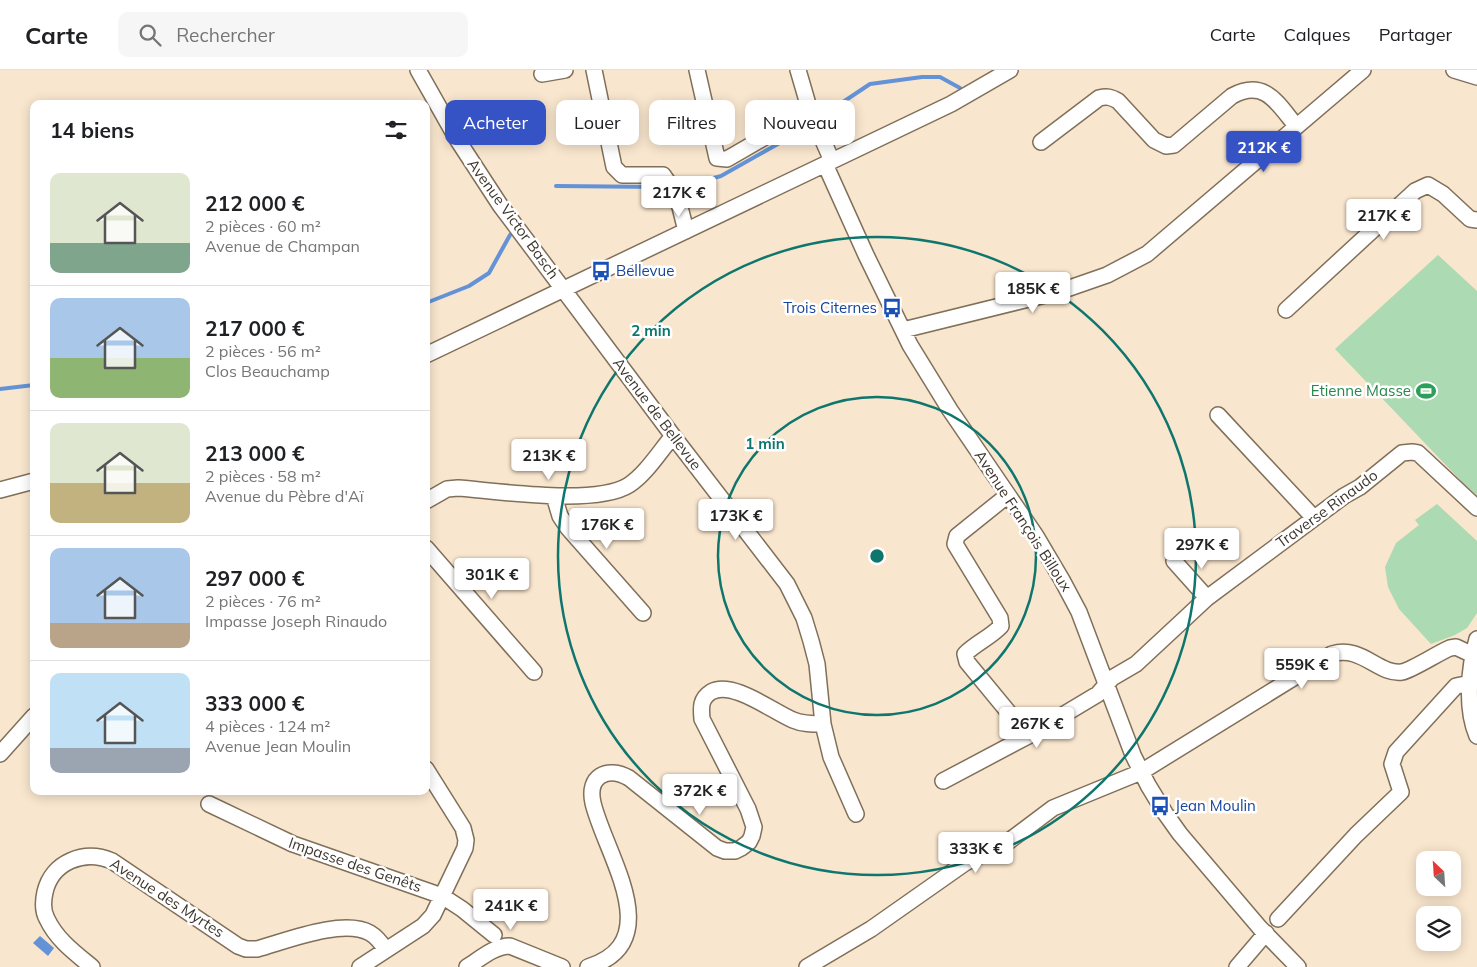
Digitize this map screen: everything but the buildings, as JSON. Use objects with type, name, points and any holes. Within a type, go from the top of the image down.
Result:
[{"type":"street","name":"Avenue Victor Basch","points":[[418,70],[457,139],[500,205],[563,289]]},
{"type":"street","points":[[542,74],[565,70]]},
{"type":"street","points":[[594,70],[614,167],[622,175],[663,175],[677,195],[686,231]]},
{"type":"street","points":[[697,70],[717,158],[727,159],[751,145]]},
{"type":"street","name":"Avenue François Billoux","points":[[798,70],[807,100]]},
{"type":"street","points":[[430,353],[951,104],[1010,70]]},
{"type":"street","points":[[903,330],[1060,291],[1107,275],[1147,254],[1362,70]]},
{"type":"street","points":[[1454,70],[1477,77]]},
{"type":"street","points":[[1041,142],[1099,98],[1106,96],[1118,101],[1154,140],[1166,146],[1174,145],[1232,96],[1247,90],[1262,91],[1271,96],[1296,126]]},
{"type":"street","name":"Avenue François Billoux","points":[[822,145],[903,330],[950,410],[1008,495],[1062,580],[1079,612],[1141,772],[1164,813],[1266,933],[1298,967]]},
{"type":"street","points":[[1286,310],[1415,191],[1428,185],[1443,194],[1470,219],[1477,220]]},
{"type":"street","name":"Avenue de Bellevue","points":[[563,289],[673,436],[780,573],[798,602],[817,664],[823,724],[833,764],[856,814]]},
{"type":"street","points":[[1218,415],[1314,518]]},
{"type":"street","points":[[430,499],[447,489],[458,488],[554,496],[594,495],[616,490],[628,486],[639,477],[673,436]]},
{"type":"street","name":"Traverse Rinaudo","points":[[943,781],[1028,736],[1098,694],[1112,678],[1136,664],[1207,598],[1344,496],[1360,487],[1402,453],[1418,453],[1477,508]]},
{"type":"street","points":[[0,490],[30,482]]},
{"type":"street","points":[[1008,495],[957,536],[955,544],[1000,618],[1001,626],[965,654],[967,662],[1028,736]]},
{"type":"street","points":[[554,496],[560,516],[568,528],[643,613]]},
{"type":"street","points":[[430,553],[534,672]]},
{"type":"street","points":[[1174,561],[1207,598]]},
{"type":"street","points":[[1477,639],[1470,683],[1471,715],[1477,736]]},
{"type":"street","points":[[807,967],[840,949],[965,863],[1010,840],[1053,808],[1141,772],[1332,654],[1342,651],[1352,653],[1385,669],[1402,672],[1450,648],[1456,647],[1473,655]]},
{"type":"street","points":[[1278,920],[1356,836],[1401,792],[1392,764],[1396,752],[1456,686],[1470,683]]},
{"type":"street","points":[[588,967],[598,964],[613,955],[622,945],[629,924],[629,913],[624,890],[594,805],[592,789],[600,776],[608,772],[616,772],[629,778],[717,848],[725,851],[735,851],[749,842],[754,827],[748,809],[702,719],[701,709],[703,700],[715,690],[730,689],[794,720],[806,724],[823,724]]},
{"type":"street","points":[[0,754],[30,720]]},
{"type":"street","points":[[360,967],[423,926],[433,914],[465,848],[466,840],[462,828],[430,776]]},
{"type":"street","name":"Impasse des Genêts","points":[[209,804],[293,844],[442,896],[462,908],[494,935]]},
{"type":"street","name":"Avenue des Myrtes","points":[[92,967],[61,941],[46,918],[44,908],[47,884],[54,873],[62,864],[88,857],[105,858],[112,861],[238,946],[246,949],[257,949],[329,929],[343,927],[370,933],[386,950]]},
{"type":"street","points":[[1237,967],[1266,933]]},
{"type":"street","points":[[467,967],[504,946],[510,946],[562,967]]},
{"type":"green space","name":"Etienne Masse","points":[[1438,255],[1477,291],[1477,495],[1462,482],[1335,349]]},
{"type":"green space","points":[[1437,504],[1477,541],[1477,613],[1467,628],[1455,635],[1431,644],[1399,609],[1388,587],[1385,567],[1396,543],[1419,525],[1415,520]]},
{"type":"water","points":[[40,936],[54,948],[48,956],[33,943]]},
{"type":"waterway","points":[[846,100],[870,84],[922,77],[940,77],[960,88]]},
{"type":"waterway","points":[[680,187],[721,176],[776,145]]},
{"type":"waterway","points":[[556,186],[660,187]]},
{"type":"waterway","points":[[430,301],[469,286],[489,273],[510,235]]},
{"type":"waterway","points":[[0,389],[30,385]]},
{"type":"place","name":"Bellevue","points":[[601,271]]},
{"type":"place","name":"Trois Citernes","points":[[892,308]]},
{"type":"place","name":"Etienne Masse","points":[[1426,391]]},
{"type":"place","name":"Jean Moulin","points":[[1160,806]]}]
